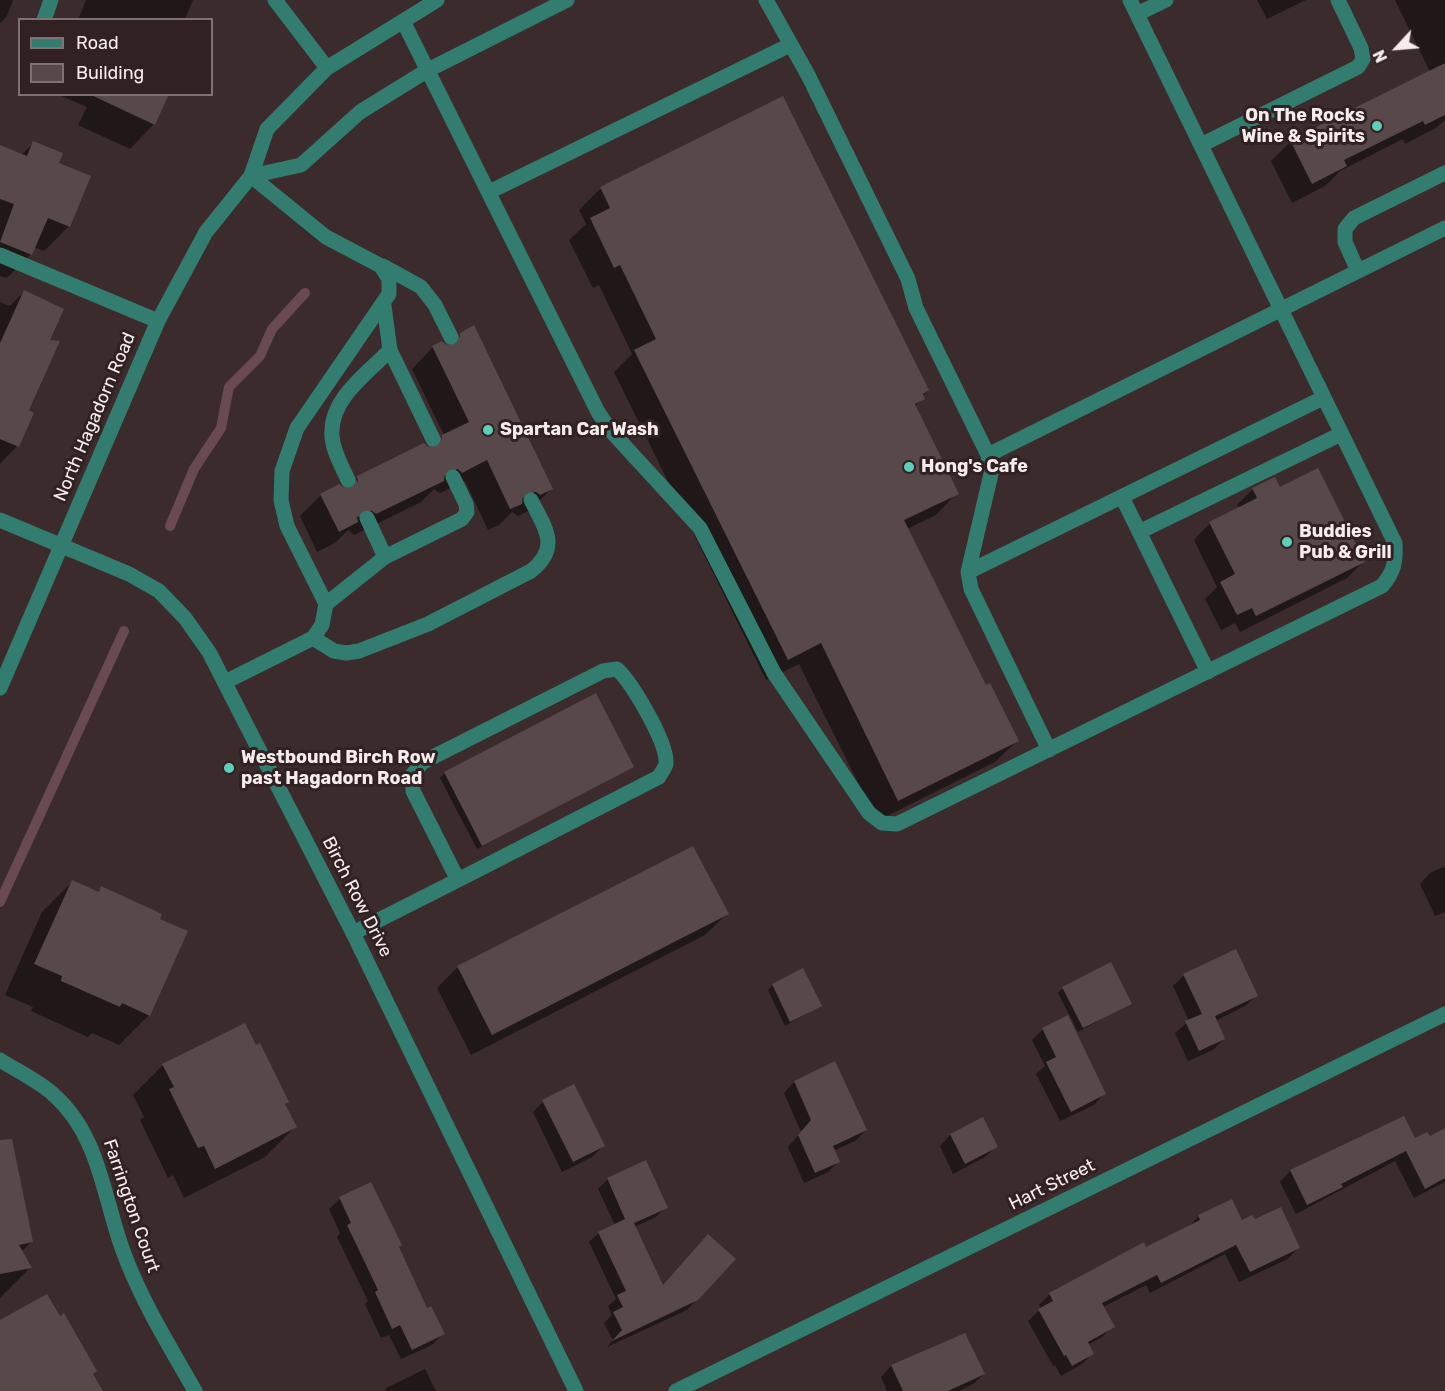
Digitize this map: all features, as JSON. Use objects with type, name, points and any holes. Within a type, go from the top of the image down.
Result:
[{"type":"street","points":[[45,18],[51,0]]},
{"type":"street","points":[[275,0],[327,68]]},
{"type":"street","name":"North Hagadorn Road","points":[[0,688],[159,321],[206,232],[251,176],[267,129],[327,68],[404,23],[436,0]]},
{"type":"street","points":[[251,176],[301,165],[360,112],[428,70],[567,0]]},
{"type":"street","points":[[766,0],[808,75],[908,279],[916,308],[987,455],[991,474],[968,572],[971,589],[1049,750]]},
{"type":"street","points":[[404,23],[598,412],[610,430],[700,528],[784,689],[869,813],[882,823],[897,824],[1382,586],[1392,575],[1396,561],[1395,543],[1134,7],[1166,0]]},
{"type":"street","points":[[1201,145],[1359,67],[1363,58],[1361,48],[1338,0]]},
{"type":"street","points":[[489,192],[790,45]]},
{"type":"street","points":[[1358,271],[1345,242],[1345,229],[1354,218],[1445,173]]},
{"type":"street","points":[[251,176],[326,237],[421,286],[435,305],[451,337]]},
{"type":"street","points":[[987,455],[1445,228]]},
{"type":"street","points":[[0,255],[159,321]]},
{"type":"street","points":[[225,681],[313,638],[322,625],[326,604],[287,526],[280,500],[282,471],[297,428],[384,306],[389,294],[389,279],[381,266]]},
{"type":"street","points":[[384,306],[390,350],[433,439]]},
{"type":"street","points":[[348,480],[335,451],[331,435],[335,414],[342,398],[390,350]]},
{"type":"street","points":[[968,572],[1323,398]]},
{"type":"street","points":[[1139,532],[1341,434]]},
{"type":"street","points":[[326,604],[385,556],[462,519],[467,512],[466,504],[453,477]]},
{"type":"street","points":[[1122,496],[1208,672]]},
{"type":"street","points":[[313,638],[334,651],[346,653],[359,651],[428,624],[531,571],[543,561],[549,548],[547,533],[531,500]]},
{"type":"street","points":[[367,518],[385,556]]},
{"type":"street","name":"Birch Row Drive","points":[[0,520],[129,574],[159,591],[185,618],[209,652],[353,933],[576,1391]]},
{"type":"street","points":[[353,933],[458,880],[659,777],[666,766],[664,748],[629,679],[617,669],[603,671],[423,762],[412,775],[413,791],[458,880]]},
{"type":"street","name":"Hart Street","points":[[676,1391],[1445,1014]]},
{"type":"street","name":"Farrington Court","points":[[0,1060],[54,1095],[83,1131],[102,1174],[122,1248],[143,1298],[195,1391]]},
{"type":"building","points":[[1445,63],[1445,115],[1425,125],[1423,121],[1344,160],[1347,166],[1312,184],[1290,140]]},
{"type":"building","points":[[93,96],[168,96],[155,125]]},
{"type":"building","points":[[783,96],[929,390],[923,394],[925,399],[915,404],[959,494],[904,520],[986,685],[990,683],[1019,741],[898,801],[821,643],[788,660],[634,350],[656,339],[620,265],[614,268],[590,218],[610,208],[600,187]]},
{"type":"building","points":[[33,141],[63,153],[59,163],[91,176],[70,227],[48,218],[32,255],[0,242],[14,204],[0,199],[0,145],[27,156]]},
{"type":"building","points":[[24,290],[64,309],[50,340],[60,341],[29,410],[34,413],[19,447],[0,439],[0,343]]},
{"type":"building","name":"Spartan Car Wash","points":[[474,325],[553,489],[540,495],[527,491],[523,495],[522,504],[510,509],[487,460],[462,473],[458,469],[449,468],[445,472],[444,481],[376,514],[368,508],[362,509],[357,517],[358,522],[339,532],[320,494],[339,484],[346,490],[352,489],[358,482],[357,476],[424,443],[428,447],[437,448],[441,444],[442,435],[469,422],[432,346],[442,341],[446,345],[455,346],[459,342],[460,333]]},
{"type":"building","name":"Buddies Pub & Grill","points":[[1318,468],[1365,562],[1256,616],[1252,608],[1237,615],[1220,582],[1235,574],[1209,522],[1257,498],[1252,488],[1275,477],[1280,487]]},
{"type":"building","points":[[596,693],[634,767],[482,846],[444,772]]},
{"type":"building","points":[[693,846],[729,914],[492,1035],[457,966]]},
{"type":"building","points":[[72,880],[99,892],[101,886],[162,914],[160,919],[188,931],[150,1016],[122,1003],[120,1007],[61,981],[62,976],[34,964]]},
{"type":"building","points":[[1236,949],[1258,996],[1215,1016],[1225,1039],[1199,1051],[1185,1021],[1202,1014],[1183,974]]},
{"type":"building","points":[[1111,962],[1132,1004],[1083,1028],[1062,987]]},
{"type":"building","points":[[803,968],[822,1006],[790,1022],[772,984]]},
{"type":"building","points":[[1068,1015],[1106,1094],[1071,1112],[1046,1062],[1056,1057],[1042,1028]]},
{"type":"building","points":[[245,1023],[256,1045],[260,1043],[289,1102],[285,1104],[297,1127],[215,1169],[204,1146],[198,1148],[169,1089],[174,1087],[162,1064]]},
{"type":"building","points":[[835,1061],[867,1130],[833,1146],[840,1162],[815,1173],[798,1135],[811,1120],[794,1081]]},
{"type":"building","points":[[574,1084],[605,1146],[573,1162],[542,1100]]},
{"type":"building","points":[[1404,1116],[1415,1138],[1427,1132],[1430,1136],[1445,1128],[1445,1178],[1425,1189],[1406,1151],[1341,1184],[1343,1187],[1307,1205],[1290,1170]]},
{"type":"building","points":[[983,1117],[998,1147],[965,1164],[950,1134]]},
{"type":"building","points":[[12,1139],[33,1242],[19,1245],[32,1268],[0,1274],[0,1140]]},
{"type":"building","points":[[646,1160],[668,1208],[634,1223],[663,1285],[708,1234],[736,1259],[698,1300],[612,1341],[622,1330],[613,1312],[623,1307],[617,1295],[626,1291],[598,1232],[625,1219],[607,1178]]},
{"type":"building","points":[[371,1182],[402,1245],[399,1247],[427,1308],[431,1306],[445,1334],[412,1350],[400,1325],[392,1329],[375,1292],[378,1290],[347,1225],[351,1223],[339,1197]]},
{"type":"building","points":[[1232,1199],[1242,1220],[1252,1215],[1255,1219],[1281,1207],[1300,1248],[1250,1272],[1236,1245],[1161,1283],[1157,1275],[1102,1303],[1115,1327],[1088,1342],[1094,1354],[1072,1366],[1038,1309],[1053,1301],[1049,1293],[1144,1242],[1146,1247],[1200,1220],[1198,1215]]},
{"type":"building","points":[[47,1294],[60,1316],[64,1313],[97,1371],[93,1374],[103,1391],[0,1391],[0,1320]]},
{"type":"building","points":[[965,1333],[985,1374],[948,1391],[903,1391],[891,1365]]},
{"type":"waterway","points":[[170,526],[194,469],[221,428],[229,387],[260,356],[272,329],[305,293]]},
{"type":"waterway","points":[[0,902],[124,631]]},
{"type":"tunnel","points":[[451,337],[531,500]]},
{"type":"tunnel","points":[[433,439],[453,477]]},
{"type":"tunnel","points":[[348,480],[367,518]]},
{"type":"place","name":"On The Rocks Wine & Spirits","points":[[1377,126]]},
{"type":"place","name":"Spartan Car Wash","points":[[488,430]]},
{"type":"place","name":"Hong's Cafe","points":[[909,467]]},
{"type":"place","name":"Buddies Pub & Grill","points":[[1287,542]]},
{"type":"place","name":"Westbound Birch Row past Hagadorn Road","points":[[229,768]]}]
